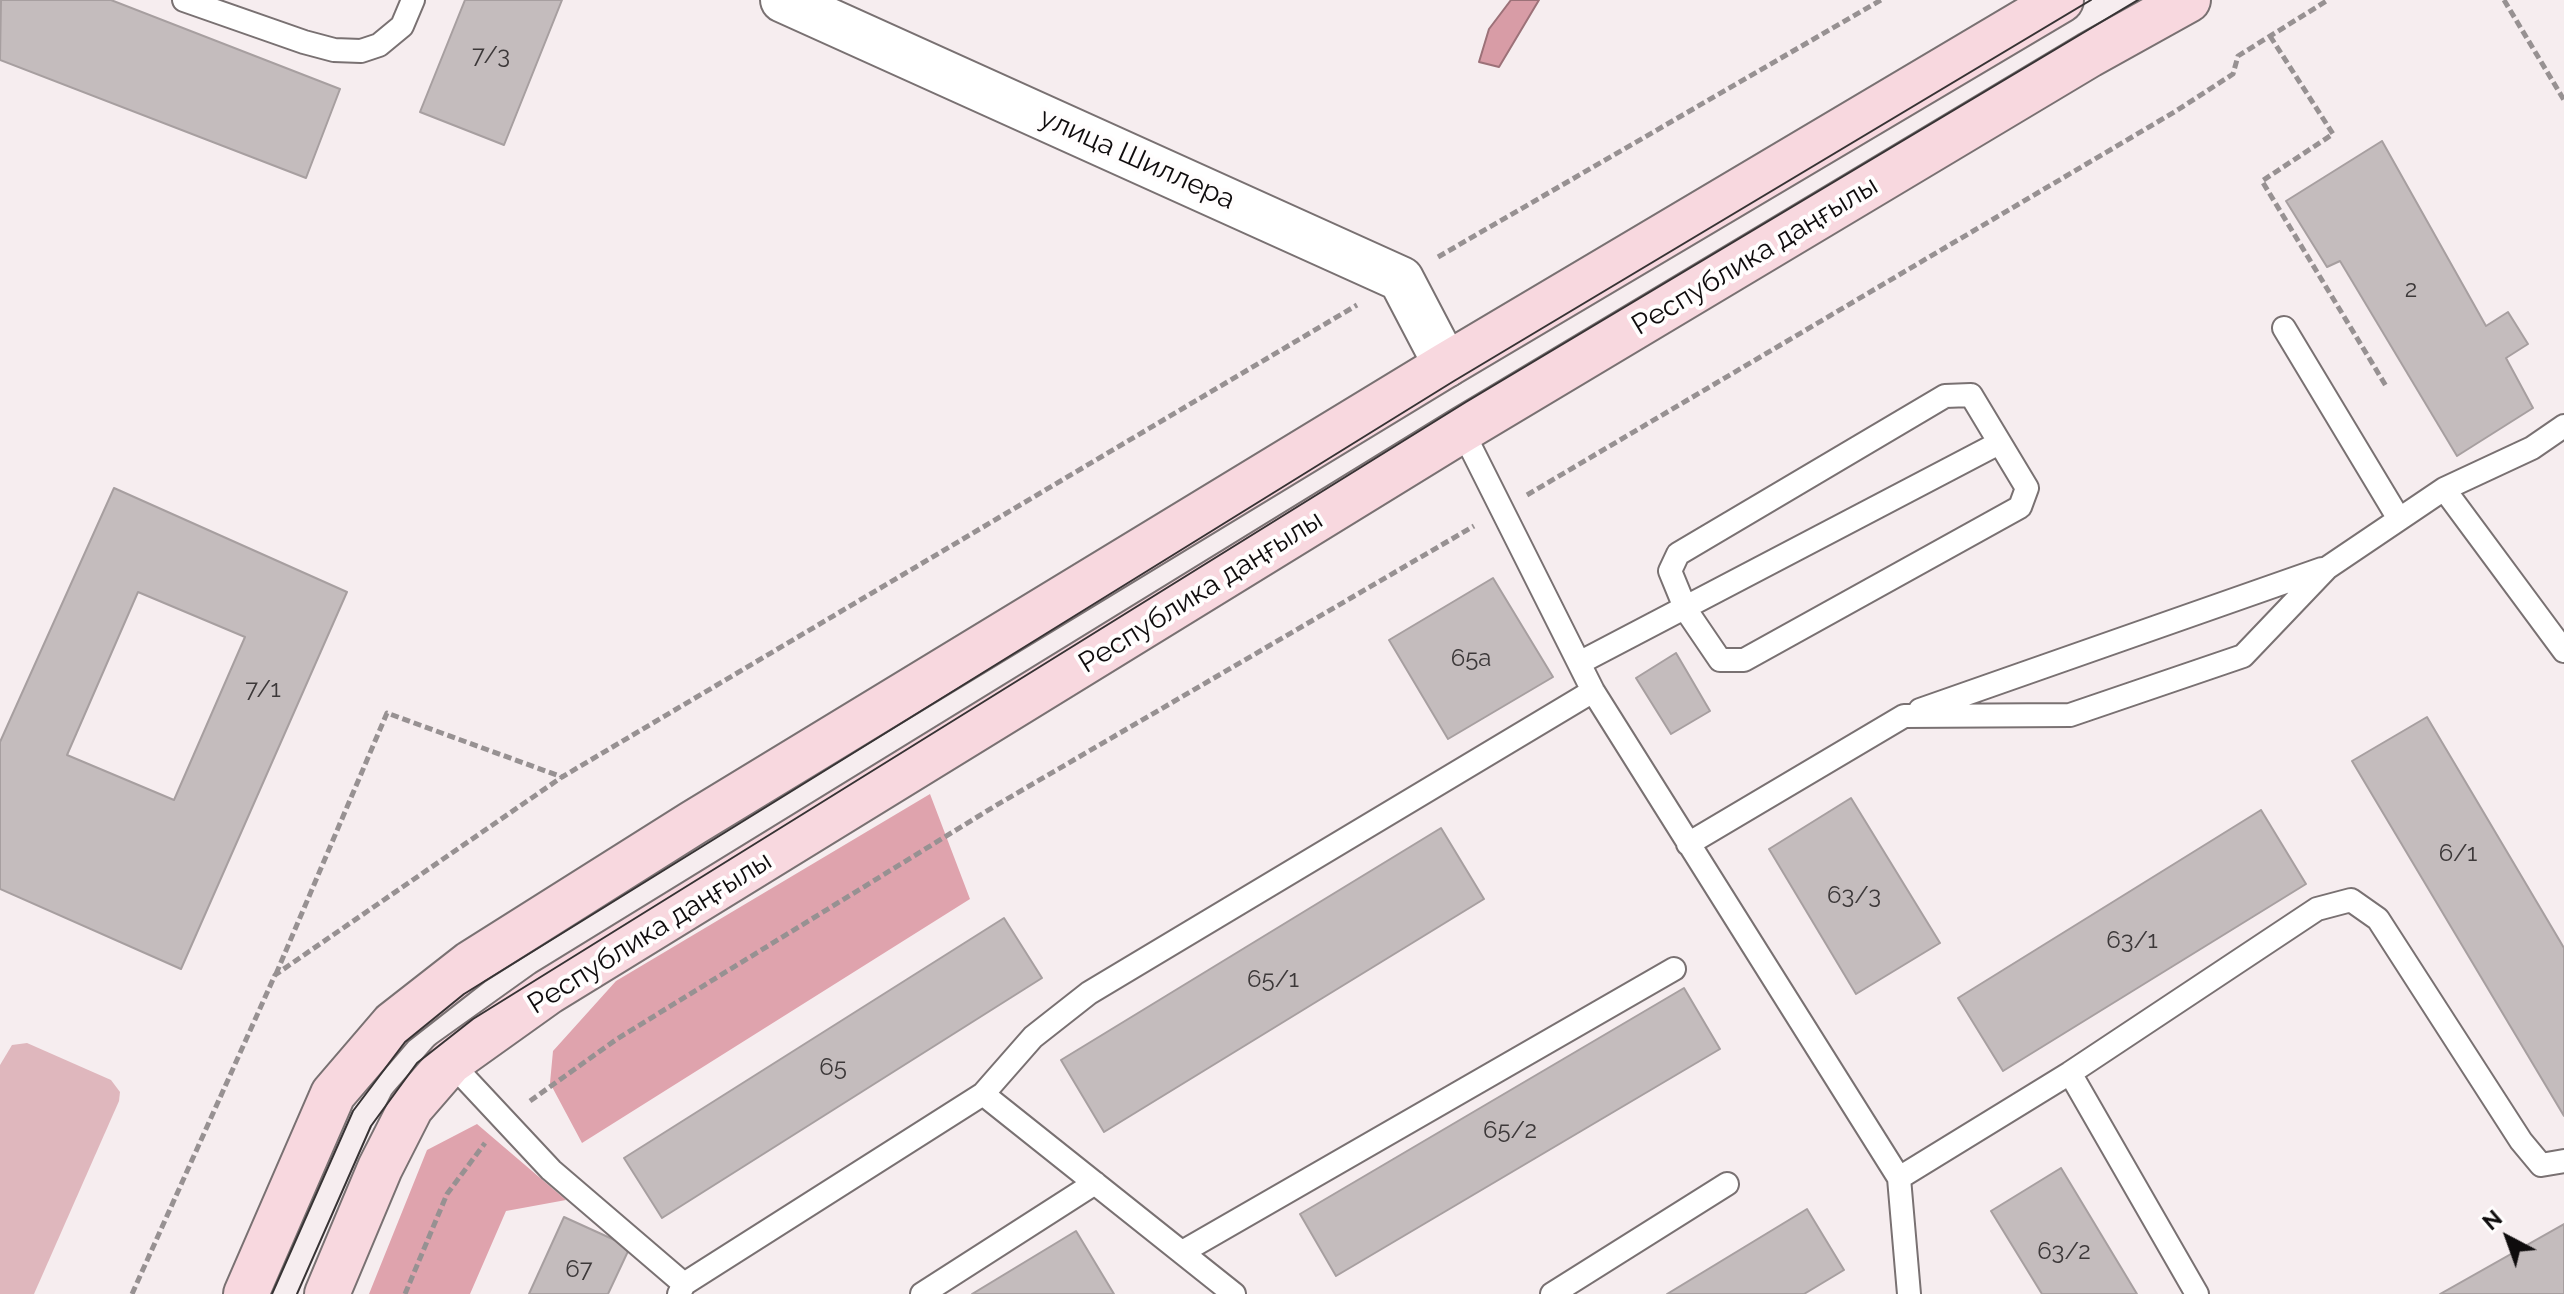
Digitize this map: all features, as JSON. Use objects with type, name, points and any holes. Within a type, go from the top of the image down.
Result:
[{"type":"main road","points":[[246,1294],[333,1094],[393,1024],[471,963],[693,823],[1446,365],[2061,0]]},
{"type":"main road","name":"Республика даңғылы","points":[[327,1294],[380,1168],[411,1107],[450,1062],[548,992],[1462,430],[2089,55],[2188,0]]},
{"type":"street","name":"улица Шиллера","points":[[810,6],[1401,279]]},
{"type":"street","points":[[1401,279],[1446,365]]},
{"type":"lane","points":[[184,0],[304,42],[334,50],[361,51],[379,45],[402,26],[413,0]]},
{"type":"lane","points":[[2284,328],[2399,519]]},
{"type":"lane","points":[[1971,395],[2027,488],[2020,507],[1744,660],[1720,660],[1686,610],[1670,571],[1678,554],[1945,396],[1971,395]]},
{"type":"lane","points":[[1904,716],[2070,715],[2243,656],[2327,568],[2444,489],[2532,448],[2564,426]]},
{"type":"lane","points":[[1462,430],[1593,691],[1899,1178],[1909,1294]]},
{"type":"lane","points":[[1579,663],[1686,610],[1999,443]]},
{"type":"lane","points":[[2444,489],[2564,651]]},
{"type":"lane","points":[[1688,844],[1904,716],[2327,568]]},
{"type":"lane","points":[[450,1062],[551,1170],[682,1289],[983,1094],[1033,1037],[1089,993],[1593,691]]},
{"type":"lane","points":[[1899,1178],[2070,1073],[2317,909],[2351,900],[2378,919],[2521,1141],[2541,1165],[2564,1161]]},
{"type":"lane","points":[[1184,1251],[1674,969]]},
{"type":"lane","points":[[2070,1073],[2197,1294]]},
{"type":"lane","points":[[983,1094],[1184,1251],[1234,1294]]},
{"type":"lane","points":[[922,1294],[1095,1183]]},
{"type":"lane","points":[[1552,1294],[1727,1184]]},
{"type":"path","points":[[275,975],[562,777],[1401,279],[1881,0]]},
{"type":"path","points":[[405,1294],[447,1194],[492,1134],[550,1083],[995,806],[2176,111],[2233,74],[2238,56],[2328,0]]},
{"type":"path","points":[[2504,0],[2564,100]]},
{"type":"path","points":[[2270,36],[2333,134],[2262,181],[2386,386]]},
{"type":"path","points":[[132,1294],[275,975],[387,713],[562,777]]},
{"type":"shaded area","points":[[1511,0],[1539,0],[1499,67],[1479,62],[1489,29]]},
{"type":"shaded area","points":[[930,794],[970,899],[582,1143],[550,1083],[553,1051],[616,981]]},
{"type":"shaded area","points":[[27,1043],[111,1080],[120,1092],[119,1101],[34,1294],[0,1294],[0,1065],[12,1045]]},
{"type":"shaded area","points":[[477,1124],[566,1200],[506,1211],[470,1294],[369,1294],[427,1150]]},
{"type":"building","points":[[1,0],[111,0],[340,89],[306,178],[0,60]]},
{"type":"building","points":[[465,0],[562,0],[504,145],[420,112]]},
{"type":"building","points":[[2382,141],[2486,326],[2508,312],[2528,344],[2506,358],[2533,408],[2457,456],[2340,261],[2327,267],[2286,201]]},
{"type":"building","points":[[114,488],[347,592],[181,969],[0,889],[0,742]],"holes":[[[138,592],[245,637],[174,800],[67,755]]]},
{"type":"building","points":[[1493,578],[1553,677],[1448,739],[1389,640]]},
{"type":"building","points":[[1676,653],[1710,711],[1671,734],[1636,678]]},
{"type":"building","points":[[2427,717],[2564,948],[2564,1116],[2352,761]]},
{"type":"building","points":[[1851,798],[1940,943],[1856,994],[1769,849]]},
{"type":"building","points":[[2261,810],[2306,884],[2003,1071],[1958,998]]},
{"type":"building","points":[[1441,828],[1484,899],[1104,1132],[1061,1060]]},
{"type":"building","points":[[1004,918],[1042,978],[662,1218],[624,1158]]},
{"type":"building","points":[[1684,988],[1720,1049],[1336,1276],[1300,1214]]},
{"type":"building","points":[[2061,1168],[2137,1294],[2042,1294],[1991,1211]]},
{"type":"building","points":[[1807,1209],[1844,1270],[1804,1294],[1667,1294]]},
{"type":"building","points":[[564,1217],[630,1247],[608,1294],[529,1294]]},
{"type":"building","points":[[2564,1224],[2564,1294],[2440,1294]]},
{"type":"building","points":[[1076,1231],[1114,1294],[972,1294]]},
{"type":"tram line","points":[[272,1294],[353,1111],[405,1042],[464,994],[1454,381],[2091,0]]},
{"type":"tram line","points":[[297,1294],[371,1126],[417,1063],[473,1019],[1466,402],[2138,0]]}]
